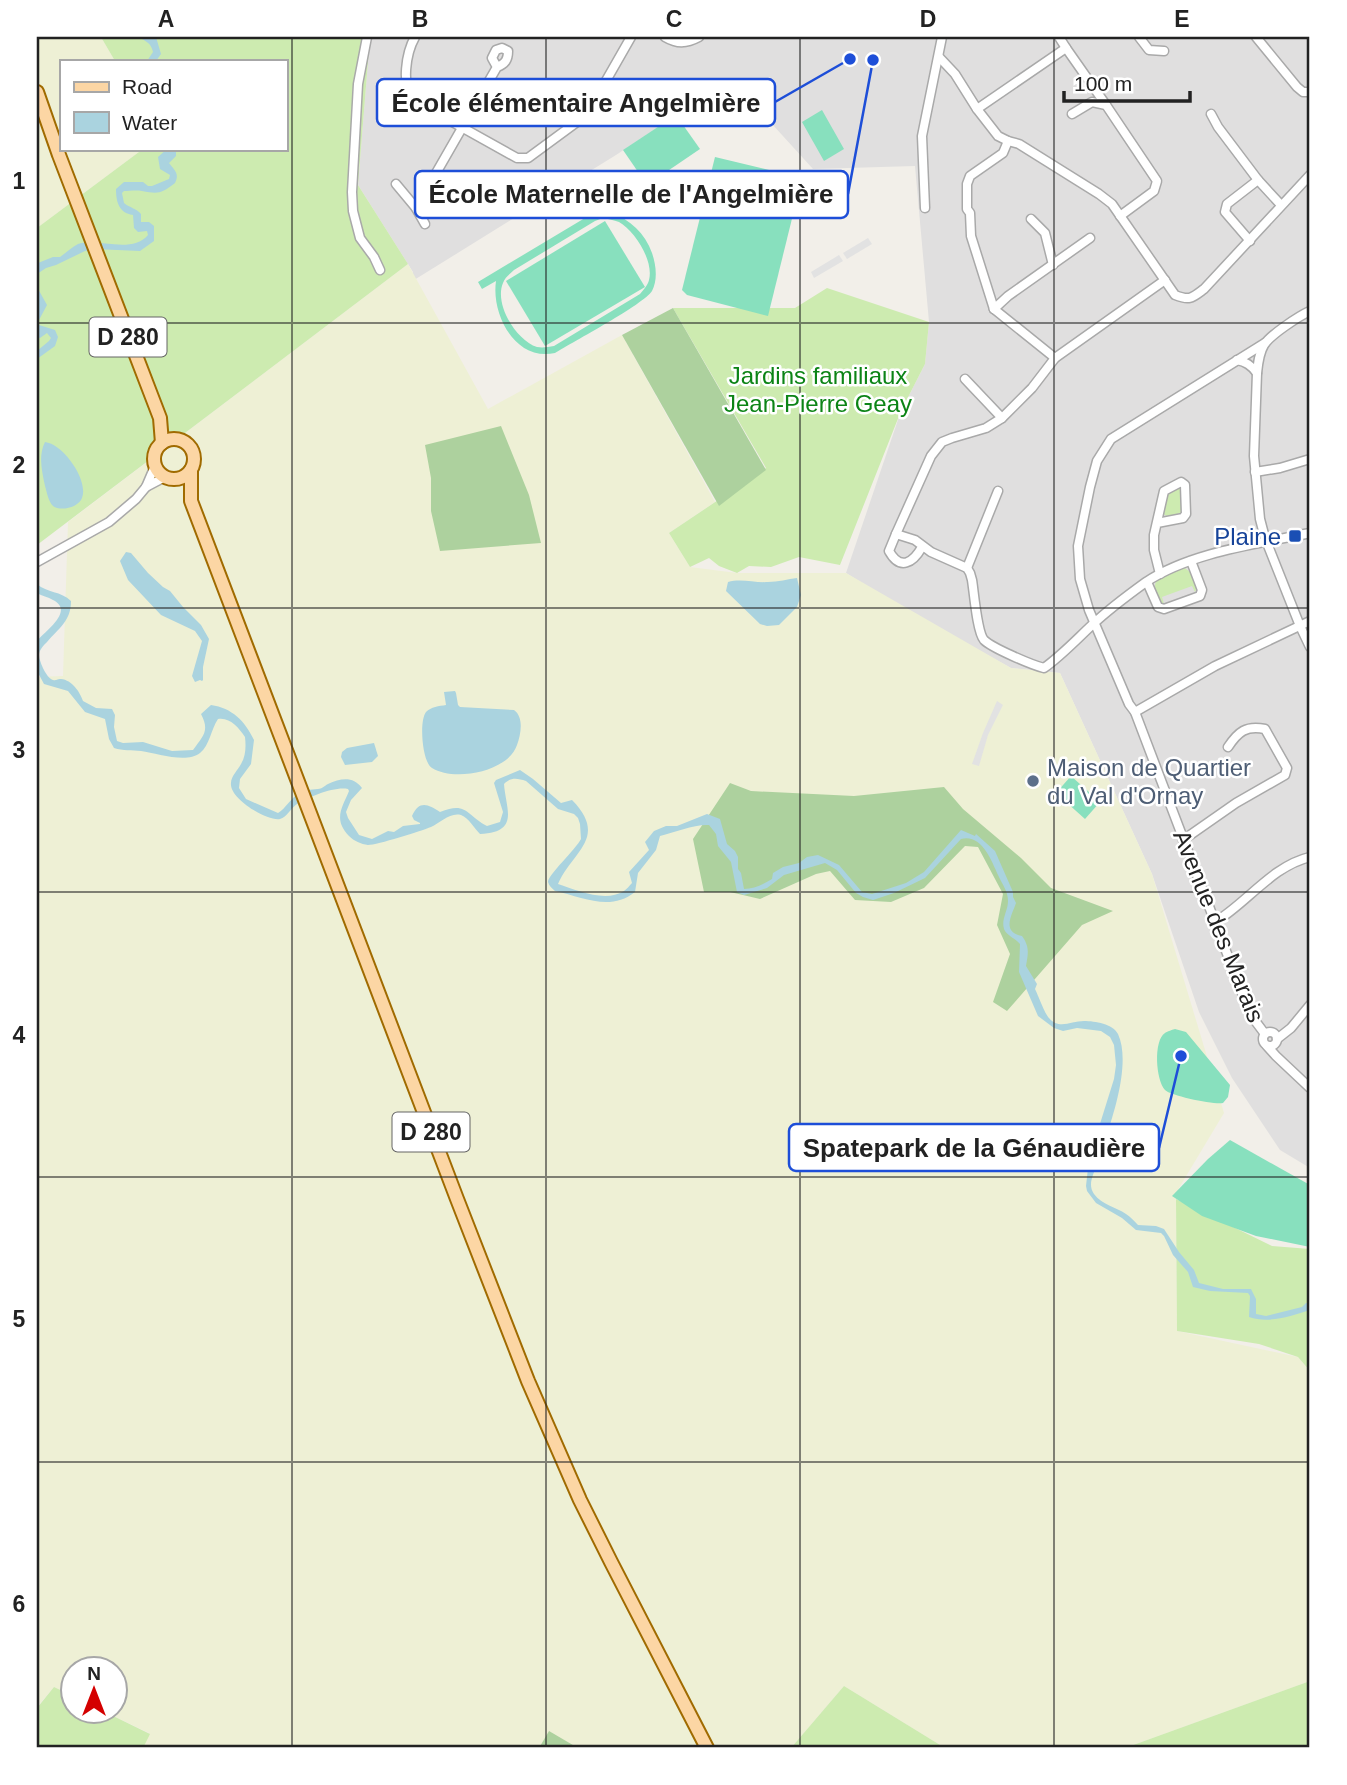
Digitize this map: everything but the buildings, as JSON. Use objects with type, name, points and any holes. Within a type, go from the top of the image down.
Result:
[{"type":"main road","name":"D 280","points":[[37,92],[160,418],[162,443]]},
{"type":"main road","name":"D 280","points":[[160,418],[178,440]]},
{"type":"main road","points":[[178,440],[186,443],[194,458],[191,470],[183,477],[169,478],[155,466],[155,453],[162,443],[178,440]]},
{"type":"main road","name":"D 280","points":[[191,470],[191,501],[528,1381],[604,1550],[707,1748]]},
{"type":"main road","name":"D 280","points":[[169,478],[191,501]]},
{"type":"street","points":[[367,37],[358,84],[353,211],[360,238],[380,270]]},
{"type":"street","points":[[415,37],[410,50],[407,77],[407,89],[413,100],[517,158],[528,158],[582,119],[631,37]]},
{"type":"street","points":[[665,37],[682,43],[699,37]]},
{"type":"street","points":[[925,208],[922,136],[942,37]]},
{"type":"street","points":[[1059,37],[1157,181],[1154,191],[1120,216]]},
{"type":"street","points":[[1139,37],[1149,50],[1164,51]]},
{"type":"street","points":[[1256,37],[1297,87],[1303,92],[1310,92]]},
{"type":"street","points":[[977,109],[1066,48]]},
{"type":"street","points":[[939,57],[955,74],[998,136],[1019,144],[1112,204],[1175,295],[1185,299],[1193,298],[1205,289],[1310,174]]},
{"type":"street","points":[[416,208],[497,67]]},
{"type":"street","points":[[1072,114],[1092,102],[1106,105]]},
{"type":"street","points":[[1211,114],[1258,180],[1281,205]]},
{"type":"street","points":[[1008,141],[1003,153],[970,176],[967,184],[967,209],[970,213],[971,236],[994,309],[1055,358]]},
{"type":"street","points":[[1250,241],[1225,212],[1227,204],[1258,180]]},
{"type":"street","points":[[396,184],[416,208],[425,224]]},
{"type":"street","points":[[1031,219],[1045,233],[1053,265]]},
{"type":"street","points":[[994,309],[1008,296],[1090,238]]},
{"type":"street","points":[[922,547],[907,563],[900,563],[889,551],[931,456],[942,442],[986,428],[1002,418],[1032,388],[1055,358],[1165,280]]},
{"type":"street","name":"Avenue des Marais","points":[[1310,311],[1265,343],[1111,439],[1097,461],[1078,546],[1080,579],[1089,610],[1129,704],[1135,712],[1250,1014],[1271,1039],[1285,1065],[1310,1088]]},
{"type":"street","points":[[1265,343],[1257,373],[1255,472],[1260,519],[1310,647]]},
{"type":"street","points":[[1237,360],[1252,366],[1257,373]]},
{"type":"street","points":[[965,380],[1002,418]]},
{"type":"street","points":[[1255,472],[1310,459]]},
{"type":"street","points":[[37,562],[109,522],[146,487],[155,466]]},
{"type":"street","points":[[146,487],[169,478]]},
{"type":"street","points":[[1157,523],[1183,518],[1186,514],[1185,485],[1181,482],[1164,491],[1154,535],[1154,550],[1160,574]]},
{"type":"street","points":[[967,568],[998,491]]},
{"type":"street","points":[[896,534],[915,540],[931,552],[967,568],[972,580],[980,631],[985,640],[1033,666],[1044,668],[1095,622],[1160,574],[1213,554],[1310,533]]},
{"type":"street","points":[[1147,582],[1158,607],[1164,609],[1200,596],[1202,590],[1191,561]]},
{"type":"street","points":[[1135,712],[1215,666],[1310,621]]},
{"type":"street","points":[[1183,840],[1236,803],[1285,775],[1287,768],[1265,729],[1256,727],[1238,733],[1228,747]]},
{"type":"street","points":[[1215,922],[1275,875],[1310,857]]},
{"type":"street","points":[[1271,1039],[1291,1028],[1310,1005]]},
{"type":"shaded area","points":[[370,37],[1310,37],[1310,1168],[1280,1150],[1232,1078],[1199,1012],[1152,874],[1060,673],[1011,668],[907,611],[846,573],[901,411],[925,364],[929,322],[915,166],[813,169],[731,79],[616,155],[406,285],[413,272],[358,185]]},
{"type":"shaded area","points":[[868,238],[872,244],[847,259],[843,253]]},
{"type":"shaded area","points":[[839,255],[843,261],[814,278],[811,272]]},
{"type":"shaded area","points":[[997,701],[1003,705],[988,735],[979,766],[972,764],[983,733]]},
{"type":"green space","points":[[37,37],[101,37],[114,60],[60,60],[60,150],[142,150],[37,228]]},
{"type":"green space","points":[[101,37],[370,37],[358,185],[408,264],[37,545],[37,228],[142,150],[287,150],[287,60],[114,60]]},
{"type":"green space","points":[[822,110],[844,149],[824,161],[802,122]]},
{"type":"green space","points":[[676,115],[700,149],[647,185],[623,150]]},
{"type":"green space","points":[[715,157],[802,178],[768,316],[687,295],[682,290]]},
{"type":"green space","points":[[620,197],[624,204],[611,212],[641,233],[652,253],[656,272],[652,291],[636,305],[555,353],[541,354],[518,343],[509,333],[498,308],[496,281],[482,289],[478,282]],"holes":[[[603,218],[619,222],[637,239],[649,264],[647,285],[640,294],[554,346],[537,347],[529,343],[515,329],[504,311],[501,291],[505,279],[514,270]]]},
{"type":"green space","points":[[605,221],[645,287],[545,346],[506,281]]},
{"type":"green space","points":[[408,264],[488,409],[622,335],[715,502],[669,533],[690,567],[737,573],[846,573],[1011,668],[1060,673],[1152,874],[1224,1113],[1176,1193],[1177,1331],[1298,1357],[1310,1371],[1310,1681],[1125,1748],[945,1748],[844,1686],[791,1748],[578,1748],[549,1732],[539,1748],[143,1748],[149,1733],[130,1724],[130,1656],[60,1656],[60,1690],[54,1687],[37,1707],[37,677],[63,676],[68,522]]},
{"type":"green space","name":"Jardins familiaux Jean-Pierre Geay","points":[[827,288],[929,322],[925,364],[901,411],[840,565],[799,557],[771,567],[749,566],[737,573],[719,566],[709,558],[690,567],[669,533],[766,468],[673,308],[795,308]]},
{"type":"green space","points":[[673,308],[766,470],[719,506],[622,335]]},
{"type":"green space","points":[[501,426],[529,495],[541,543],[440,551],[431,511],[431,478],[425,445]]},
{"type":"green space","points":[[1178,487],[1181,490],[1182,512],[1169,517],[1163,514],[1167,496]]},
{"type":"green space","points":[[1185,568],[1190,572],[1197,588],[1195,592],[1192,586],[1162,597],[1162,604],[1154,589],[1156,581]]},
{"type":"green space","points":[[1071,776],[1100,802],[1085,819],[1056,793]]},
{"type":"green space","points":[[730,783],[751,791],[854,796],[944,787],[963,809],[1021,858],[1051,888],[1113,911],[1082,925],[1007,1011],[993,1002],[1010,954],[997,925],[1003,894],[978,847],[965,846],[924,888],[891,902],[855,900],[830,871],[816,874],[760,899],[730,892],[704,892],[693,839]]},
{"type":"green space","points":[[1175,1029],[1186,1032],[1230,1085],[1228,1097],[1223,1103],[1193,1100],[1165,1090],[1160,1078],[1157,1052],[1161,1037]]},
{"type":"green space","points":[[1230,1140],[1310,1185],[1310,1247],[1256,1236],[1202,1216],[1172,1196]]},
{"type":"green space","points":[[1176,1199],[1272,1246],[1310,1249],[1310,1371],[1298,1357],[1259,1344],[1177,1331]]},
{"type":"green space","points":[[1310,1681],[1310,1748],[1125,1748]]},
{"type":"green space","points":[[844,1686],[945,1748],[791,1748]]},
{"type":"green space","points":[[54,1687],[60,1690],[60,1726],[130,1724],[150,1734],[143,1748],[37,1748],[37,1708]]},
{"type":"green space","points":[[549,1731],[578,1748],[539,1748]]},
{"type":"water","points":[[138,37],[156,37],[161,54],[157,60],[148,60],[153,52],[148,43]]},
{"type":"water","points":[[166,150],[176,150],[176,156],[169,163],[177,174],[175,183],[159,192],[122,193],[124,203],[141,214],[141,222],[149,222],[154,226],[154,241],[140,251],[85,251],[37,274],[38,263],[60,257],[78,244],[133,244],[148,235],[147,231],[138,232],[134,228],[133,215],[124,212],[119,206],[116,189],[124,182],[143,182],[152,186],[169,179],[170,175],[160,169],[158,157]]},
{"type":"water","points":[[37,287],[47,305],[39,325],[55,330],[58,337],[55,346],[37,359],[37,351],[51,338],[47,333],[37,337]]},
{"type":"water","points":[[45,442],[59,449],[78,473],[83,491],[82,498],[74,506],[60,509],[50,502],[41,464]]},
{"type":"water","points":[[126,552],[131,553],[201,625],[209,639],[202,681],[195,682],[192,676],[202,641],[195,631],[161,615],[128,580],[120,561]]},
{"type":"water","points":[[797,578],[801,595],[797,607],[779,625],[760,624],[726,591],[728,582],[733,581],[772,582]]},
{"type":"water","points":[[37,584],[71,601],[67,619],[40,651],[39,658],[43,668],[51,679],[61,679],[72,684],[83,701],[96,708],[112,709],[117,741],[143,742],[172,751],[193,750],[205,729],[201,714],[211,705],[225,709],[242,721],[254,740],[251,764],[240,779],[239,788],[246,799],[278,813],[301,792],[321,788],[338,780],[355,781],[362,788],[351,800],[346,812],[359,835],[372,839],[403,826],[420,824],[412,816],[424,805],[440,812],[461,809],[487,826],[500,822],[503,812],[494,783],[520,770],[561,803],[572,800],[583,813],[588,835],[558,884],[600,896],[624,891],[632,883],[629,872],[649,850],[645,842],[654,831],[666,826],[677,826],[707,814],[720,819],[727,844],[738,857],[738,869],[744,889],[769,881],[773,873],[783,867],[818,855],[839,865],[862,892],[872,894],[906,883],[924,872],[961,830],[975,836],[976,834],[995,851],[1013,892],[1016,903],[1010,927],[1022,936],[1026,944],[1026,966],[1037,984],[1035,989],[1047,1016],[1057,1024],[1084,1021],[1103,1024],[1118,1034],[1123,1057],[1120,1084],[1111,1123],[1098,1153],[1091,1186],[1094,1194],[1128,1215],[1138,1225],[1164,1229],[1194,1270],[1199,1283],[1223,1289],[1251,1289],[1256,1299],[1256,1314],[1266,1316],[1302,1307],[1306,1303],[1310,1303],[1310,1310],[1272,1319],[1249,1317],[1248,1293],[1210,1291],[1193,1287],[1188,1272],[1173,1255],[1161,1233],[1136,1230],[1122,1218],[1096,1203],[1087,1191],[1089,1159],[1114,1079],[1114,1045],[1110,1037],[1101,1031],[1077,1028],[1063,1031],[1038,1016],[1019,972],[1020,944],[1004,929],[1008,901],[1006,891],[989,856],[975,840],[961,839],[925,878],[873,900],[856,893],[837,870],[825,863],[784,875],[767,888],[744,895],[737,892],[731,862],[718,846],[716,834],[709,825],[698,826],[660,836],[656,850],[638,873],[635,892],[616,901],[596,901],[555,891],[548,882],[581,839],[578,818],[558,809],[526,781],[514,779],[504,784],[508,818],[501,829],[480,834],[466,818],[457,814],[431,827],[373,844],[363,844],[349,836],[341,824],[340,814],[348,789],[329,791],[308,798],[280,819],[267,817],[236,796],[231,783],[244,758],[245,737],[230,721],[218,719],[206,746],[200,753],[187,758],[114,748],[109,739],[105,719],[85,712],[68,691],[44,684],[37,671],[37,641],[56,621],[61,610],[53,600],[37,593]]},
{"type":"water","points":[[455,691],[460,707],[514,710],[517,713],[521,726],[517,745],[503,762],[492,768],[466,774],[442,772],[429,764],[423,741],[424,717],[430,709],[446,705],[444,692]]},
{"type":"water","points":[[374,743],[378,756],[372,762],[345,765],[341,757],[347,748]]},
{"type":"place","name":"École élémentaire Angelmière","points":[[850,59]]},
{"type":"place","name":"École Maternelle de l'Angelmière","points":[[873,60]]},
{"type":"place","name":"Plaine","points":[[1295,536]]},
{"type":"place","name":"Maison de Quartier du Val d'Ornay","points":[[1033,781]]},
{"type":"place","name":"Spatepark de la Génaudière","points":[[1181,1056]]}]
